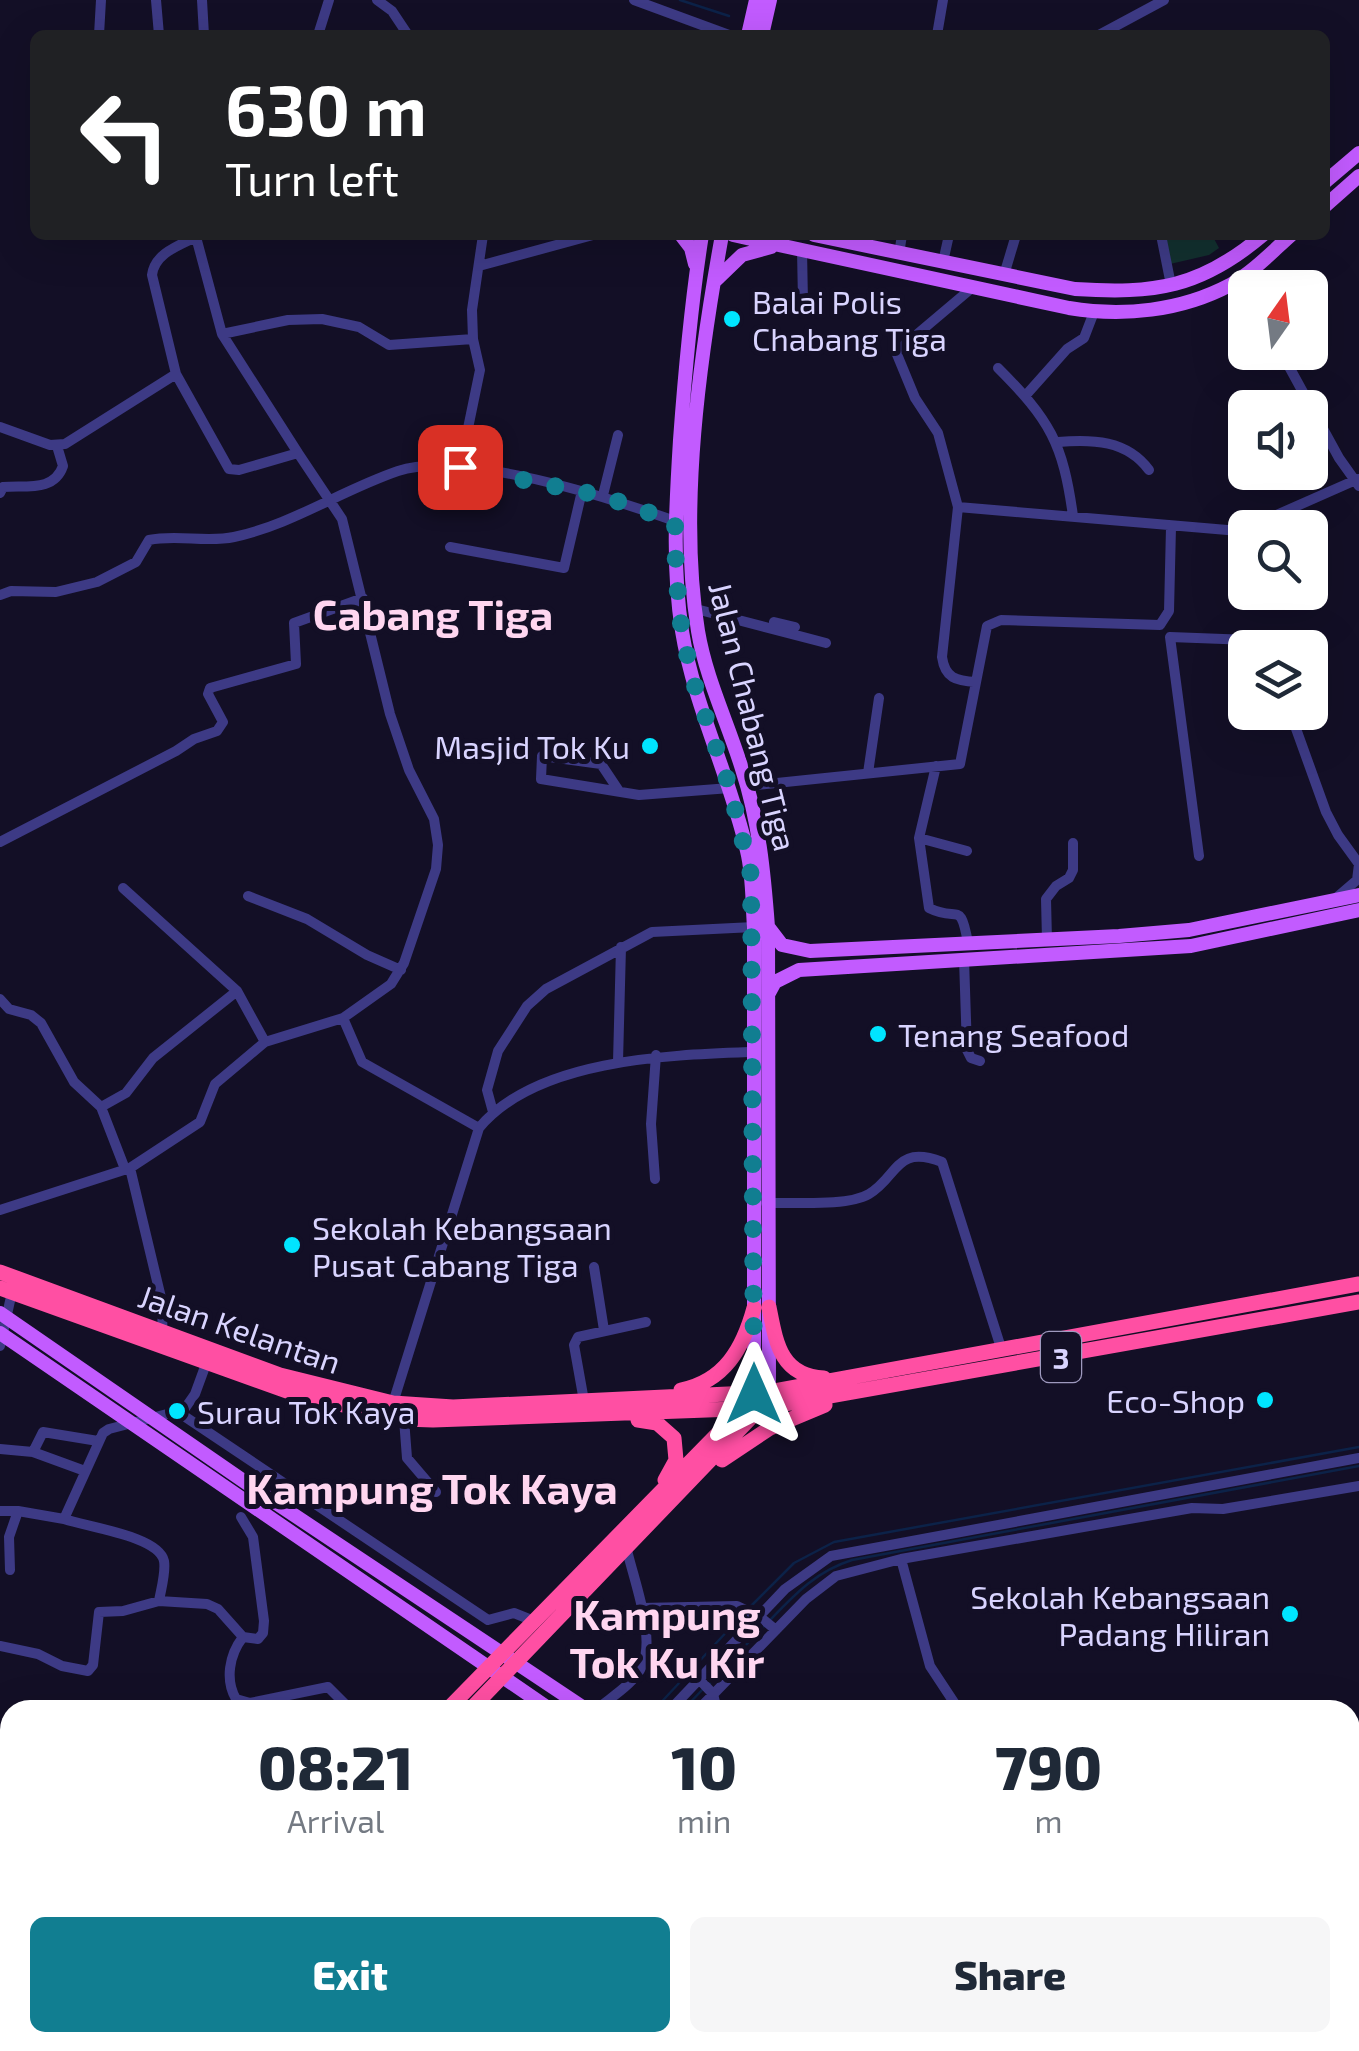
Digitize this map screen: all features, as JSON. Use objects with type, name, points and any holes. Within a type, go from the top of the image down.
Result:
[{"type":"highway","name":"Jalan Kelantan","points":[[0,1272],[294,1379],[393,1402],[453,1406],[638,1398],[762,1398]]},
{"type":"highway","name":"3","points":[[762,1398],[1359,1284]]},
{"type":"highway","name":"Jalan Kelantan","points":[[6,1290],[296,1394],[404,1419],[741,1410],[762,1398]]},
{"type":"highway","name":"3","points":[[762,1398],[892,1386],[1359,1302]]},
{"type":"highway","points":[[762,1307],[777,1348],[795,1370],[818,1378],[868,1376]]},
{"type":"highway","points":[[638,1398],[700,1386],[712,1379],[741,1346],[762,1307]]},
{"type":"highway","points":[[695,1479],[750,1440],[790,1419],[892,1386]]},
{"type":"highway","points":[[480,1700],[695,1479],[762,1398]]},
{"type":"highway","points":[[458,1700],[741,1410]]},
{"type":"highway","points":[[602,1416],[657,1423],[674,1438],[676,1460],[670,1474],[639,1515]]},
{"type":"main road","points":[[750,30],[763,2]]},
{"type":"main road","points":[[762,30],[763,2]]},
{"type":"main road","points":[[1330,178],[1359,153]]},
{"type":"main road","points":[[1330,202],[1359,176]]},
{"type":"main road","points":[[685,240],[696,269]]},
{"type":"main road","name":"Jalan Chabang Tiga","points":[[701,240],[684,382],[675,522],[676,573],[682,634],[748,853],[761,927],[768,995],[762,1398]]},
{"type":"main road","name":"Jalan Chabang Tiga","points":[[721,240],[698,403],[691,527],[695,606],[711,681],[748,786],[762,853],[752,1052],[762,1307]]},
{"type":"main road","points":[[757,240],[1094,312],[1148,310],[1202,297],[1228,286]]},
{"type":"main road","points":[[836,240],[1004,276],[1103,291],[1143,292],[1171,286],[1223,265],[1256,240]]},
{"type":"main road","points":[[1249,270],[1286,240]]},
{"type":"main road","points":[[713,283],[742,255],[786,246]]},
{"type":"main road","points":[[966,951],[1047,940],[1188,930],[1359,895]]},
{"type":"main road","points":[[761,927],[782,945],[798,950],[885,955],[1191,946],[1355,914]]},
{"type":"main road","points":[[768,995],[775,982],[800,970],[885,955]]},
{"type":"main road","points":[[0,1313],[572,1700]]},
{"type":"main road","points":[[0,1334],[536,1700]]},
{"type":"street","points":[[99,30],[101,0]]},
{"type":"street","points":[[156,0],[159,30]]},
{"type":"street","points":[[202,0],[204,30]]},
{"type":"street","points":[[320,30],[329,0]]},
{"type":"street","points":[[377,0],[392,11],[405,30]]},
{"type":"street","points":[[634,0],[651,2],[717,30]]},
{"type":"street","points":[[939,30],[943,0]]},
{"type":"street","points":[[1108,30],[1164,0]]},
{"type":"street","points":[[191,240],[158,258],[152,275],[176,374],[230,470],[298,453]]},
{"type":"street","points":[[0,1210],[128,1169],[200,1122],[215,1084],[266,1042],[343,1018],[390,984],[401,970],[436,870],[438,845],[431,808],[409,770],[390,714],[342,519],[222,334],[199,240]]},
{"type":"street","points":[[460,467],[480,370],[472,339],[472,310],[482,240]]},
{"type":"street","points":[[479,266],[575,240]]},
{"type":"street","points":[[899,254],[901,240]]},
{"type":"street","points":[[943,262],[948,240]]},
{"type":"street","points":[[1004,276],[1015,240]]},
{"type":"street","points":[[1162,240],[1171,286]]},
{"type":"street","points":[[802,250],[803,302]]},
{"type":"street","points":[[972,287],[896,352],[915,398],[938,433],[958,507],[942,657],[949,676],[976,682]]},
{"type":"street","points":[[1026,395],[1067,349],[1084,338],[1094,312]]},
{"type":"street","points":[[222,334],[288,320],[322,319],[359,327],[389,345],[472,339]]},
{"type":"street","points":[[998,368],[1026,395],[1058,442],[1066,463],[1073,516]]},
{"type":"street","points":[[1289,510],[1357,482],[1292,370]]},
{"type":"street","points":[[0,427],[57,446],[65,444],[176,374]]},
{"type":"street","points":[[603,496],[618,434]]},
{"type":"street","points":[[1058,442],[1092,441],[1122,447],[1139,456],[1149,470]]},
{"type":"street","points":[[0,493],[5,486],[48,485],[56,481],[63,466],[57,446]]},
{"type":"street","points":[[0,595],[11,591],[56,592],[97,582],[132,566],[149,540],[228,538],[331,502],[402,470],[460,467],[603,496],[675,522]]},
{"type":"street","points":[[450,547],[564,568],[582,491]]},
{"type":"street","points":[[958,507],[1228,530]]},
{"type":"street","points":[[748,786],[960,764],[985,633],[992,622],[1160,625],[1169,611],[1171,527]]},
{"type":"street","points":[[0,842],[187,742],[217,731],[223,722],[208,694],[210,688],[296,664],[294,623],[363,598]]},
{"type":"street","points":[[695,606],[795,627]]},
{"type":"street","points":[[695,606],[826,643]]},
{"type":"street","points":[[1199,856],[1170,637],[1228,639]]},
{"type":"street","points":[[868,773],[878,698]]},
{"type":"street","points":[[1296,730],[1326,812],[1359,864],[1356,880],[1334,900]]},
{"type":"street","points":[[619,791],[601,764],[542,756],[541,778],[639,795],[730,788]]},
{"type":"street","points":[[936,766],[919,838],[928,908],[964,918],[968,1050],[972,1058],[980,1061]]},
{"type":"street","points":[[919,838],[967,851]]},
{"type":"street","points":[[1047,940],[1046,899],[1056,886],[1070,878],[1073,844]]},
{"type":"street","points":[[123,888],[237,991],[266,1042]]},
{"type":"street","points":[[248,896],[307,919],[367,956],[401,970]]},
{"type":"street","points":[[493,1112],[487,1096],[490,1073],[511,1028],[546,989],[652,932],[761,927]]},
{"type":"street","points":[[618,1062],[621,947]]},
{"type":"street","points":[[102,1107],[126,1093],[153,1058],[237,991]]},
{"type":"street","points":[[0,1000],[41,1022],[80,1089],[102,1107],[128,1169],[164,1306],[162,1332]]},
{"type":"street","points":[[343,1018],[362,1062],[479,1128]]},
{"type":"street","points":[[393,1402],[479,1128],[493,1112],[517,1097],[568,1076],[618,1062],[656,1056],[752,1052]]},
{"type":"street","points":[[655,1179],[651,1124],[656,1056]]},
{"type":"street","points":[[766,1202],[855,1200],[881,1184],[898,1162],[942,1162],[1002,1351]]},
{"type":"street","points":[[594,1267],[604,1330]]},
{"type":"street","points":[[0,1346],[6,1290]]},
{"type":"street","points":[[584,1401],[574,1345],[578,1337],[646,1322]]},
{"type":"street","points":[[181,1414],[195,1394],[206,1364]]},
{"type":"street","points":[[64,1520],[98,1441],[109,1429],[181,1414],[488,1620],[514,1613],[534,1622]]},
{"type":"street","points":[[404,1419],[407,1458],[436,1492]]},
{"type":"street","points":[[33,1452],[43,1432],[98,1441]]},
{"type":"street","points":[[0,1449],[33,1452],[85,1471]]},
{"type":"street","points":[[701,1700],[706,1686],[768,1624],[836,1576],[1359,1458]]},
{"type":"street","points":[[685,1700],[706,1686],[768,1624],[806,1571],[831,1556],[1190,1498],[1222,1510],[1359,1486]]},
{"type":"street","points":[[0,1511],[64,1520],[152,1544],[163,1557],[159,1601]]},
{"type":"street","points":[[10,1570],[9,1537],[18,1511]]},
{"type":"street","points":[[241,1517],[253,1537],[264,1620],[261,1637],[242,1638]]},
{"type":"street","points":[[607,1700],[643,1666],[647,1639],[626,1550]]},
{"type":"street","points":[[902,1560],[930,1666],[952,1700]]},
{"type":"street","points":[[0,1646],[88,1671],[93,1665],[100,1612],[123,1611],[159,1601],[207,1604],[218,1610],[242,1638]]},
{"type":"street","points":[[641,1608],[737,1606],[768,1624]]},
{"type":"street","points":[[236,1700],[229,1675],[234,1650],[242,1638]]},
{"type":"street","points":[[706,1686],[713,1700]]},
{"type":"street","points":[[265,1700],[328,1687],[342,1700]]},
{"type":"green space","points":[[1165,240],[1215,240],[1219,248],[1209,255],[1170,264]]},
{"type":"waterway","points":[[680,0],[729,16]]},
{"type":"waterway","points":[[751,1606],[794,1563],[834,1542],[1359,1447]]},
{"type":"waterway","points":[[771,1619],[818,1577],[852,1560],[1359,1466]]},
{"type":"waterway","points":[[663,1700],[745,1612]]},
{"type":"waterway","points":[[709,1684],[765,1625]]},
{"type":"waterway","points":[[693,1700],[703,1689]]},
{"type":"place","name":"Balai Polis Chabang Tiga","points":[[732,319]]},
{"type":"place","name":"Masjid Tok Ku","points":[[650,746]]},
{"type":"place","name":"Tenang Seafood","points":[[878,1034]]},
{"type":"place","name":"Sekolah Kebangsaan Pusat Cabang Tiga","points":[[292,1245]]},
{"type":"place","name":"Eco-Shop","points":[[1265,1400]]},
{"type":"place","name":"Surau Tok Kaya","points":[[177,1411]]},
{"type":"place","name":"Sekolah Kebangsaan Padang Hiliran","points":[[1290,1614]]},
{"type":"district","name":"Cabang Tiga","points":[[433,613]]},
{"type":"district","name":"Kampung Tok Kaya","points":[[432,1487]]},
{"type":"district","name":"Kampung Tok Ku Kir","points":[[667,1637]]},
{"type":"route","points":[[460,467],[603,496],[675,522],[682,634],[695,686],[730,788],[751,875],[754,1394]]}]
